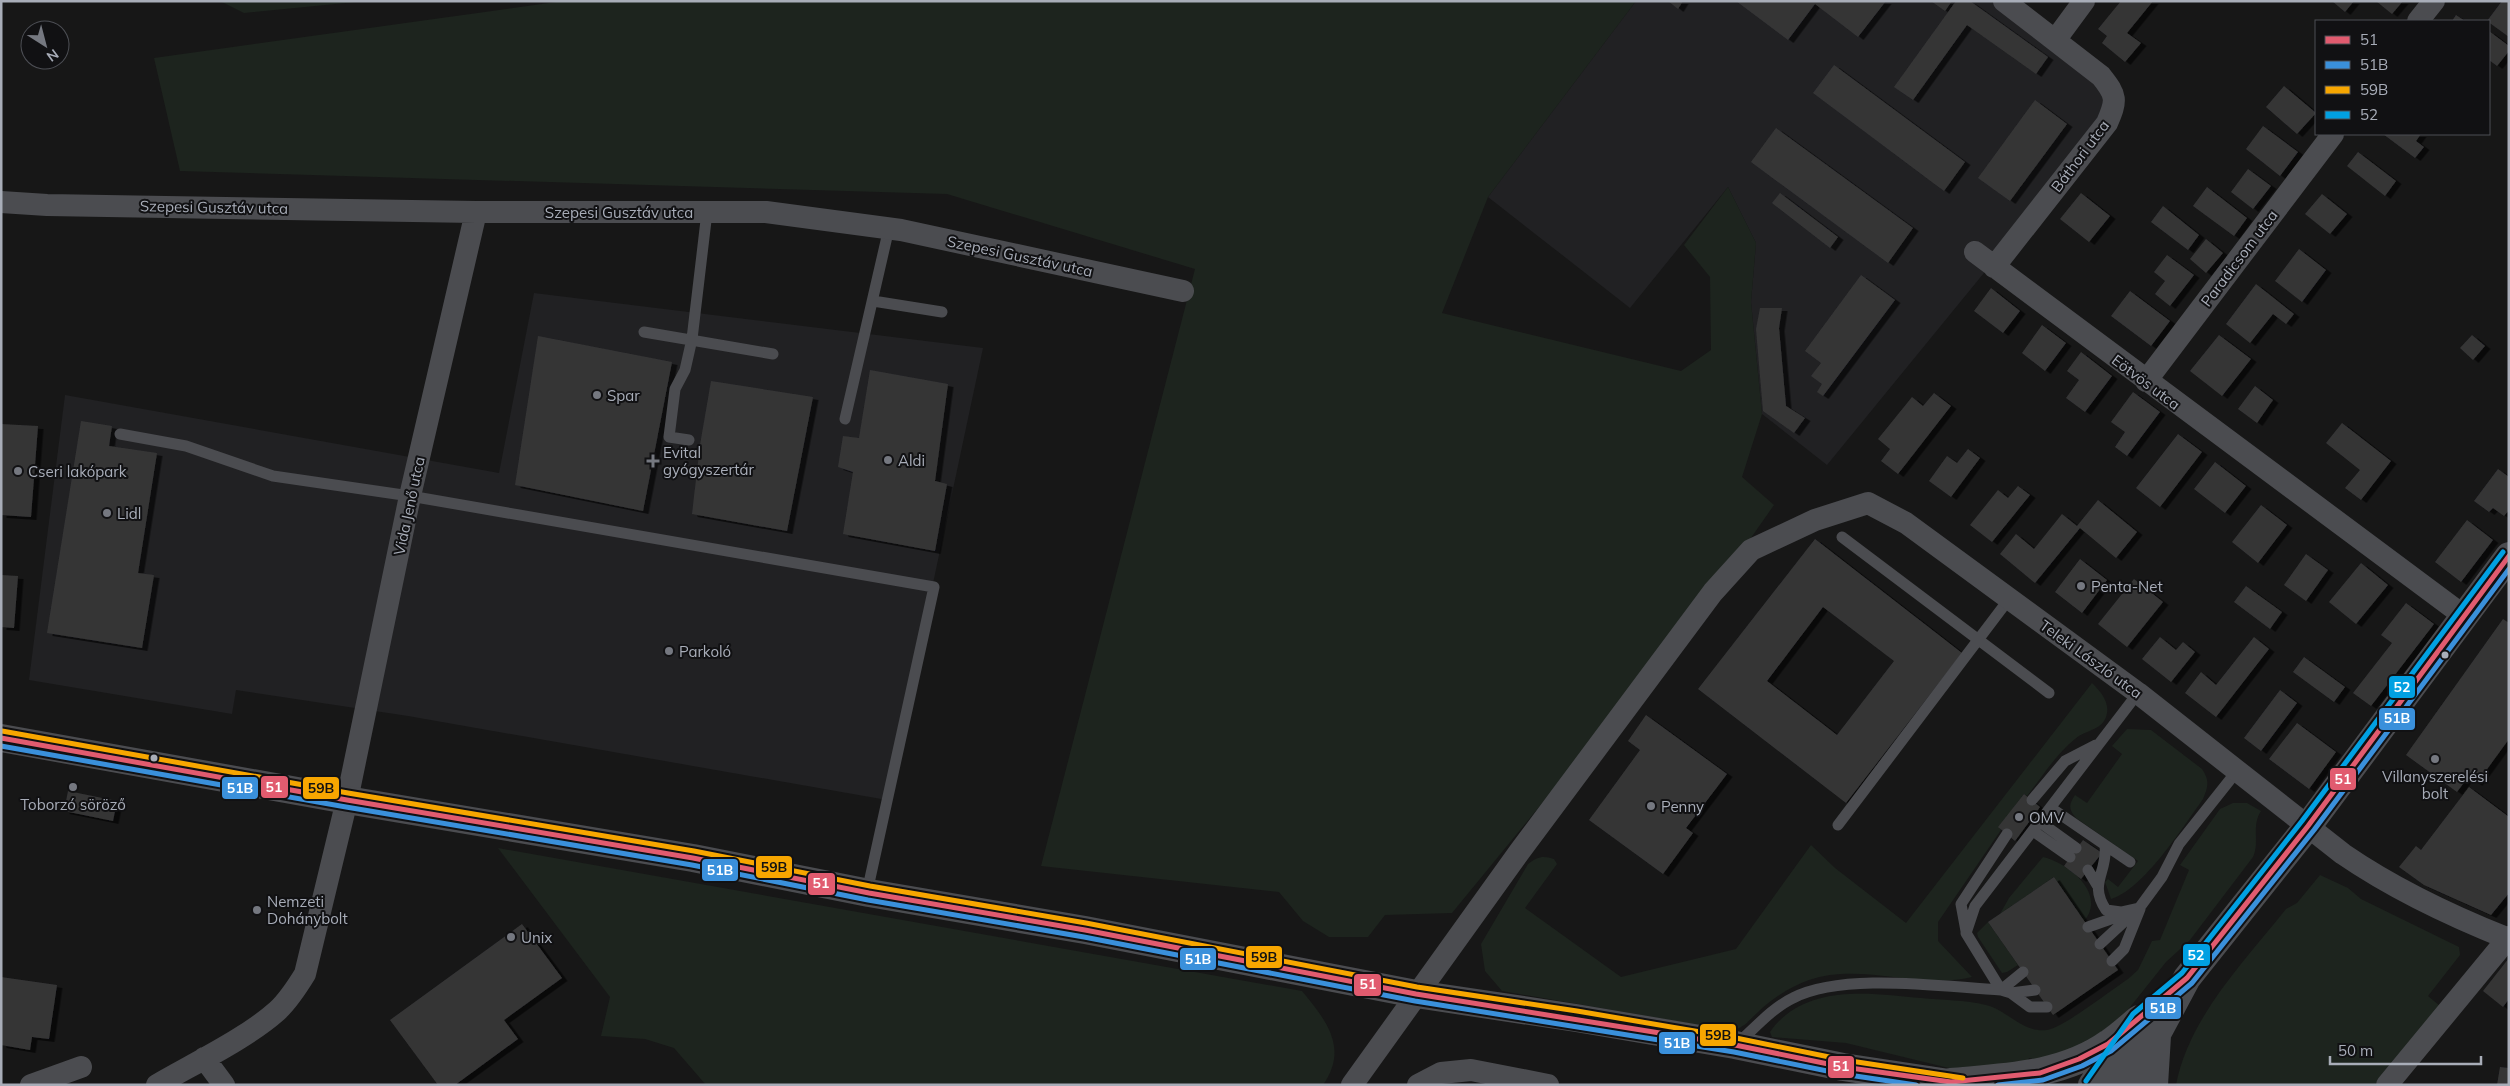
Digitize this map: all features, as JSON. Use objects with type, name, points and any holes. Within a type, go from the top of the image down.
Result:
[{"type":"street","points":[[2004,1],[2056,39],[2084,1]]},
{"type":"street","points":[[2419,20],[2434,1]]},
{"type":"street","name":"Báthori utca","points":[[1994,267],[2107,123],[2116,103],[2112,90],[2101,76],[2056,39]]},
{"type":"street","name":"Paradicsom utca","points":[[2146,381],[2332,135]]},
{"type":"street","name":"Szepesi Gusztáv utca","points":[[1,202],[48,206],[476,212],[766,212],[889,228],[1184,291]]},
{"type":"street","name":"Vida Jenő utca","points":[[157,1085],[277,1012],[294,992],[305,974],[347,800],[410,496],[476,212]]},
{"type":"street","name":"Eötvös utca","points":[[1974,252],[2464,616]]},
{"type":"street","name":"Teleki László utca","points":[[1416,994],[1713,592],[1751,550],[1815,520],[1868,503],[1906,523],[2138,693],[2376,877],[2425,902],[2508,938]]},
{"type":"street","points":[[2092,1085],[2148,1026],[2308,826],[2509,556]]},
{"type":"street","points":[[1,738],[347,800],[693,858],[869,893],[1085,930],[1416,994],[1735,1045],[1843,1067],[1956,1083],[2045,1071],[2078,1059],[2148,1026]]},
{"type":"street","points":[[2387,1085],[2508,938]]},
{"type":"street","points":[[1352,1085],[1416,994]]},
{"type":"street","points":[[2123,1085],[2148,1026]]},
{"type":"street","points":[[2148,1026],[2154,1085]]},
{"type":"street","points":[[204,1058],[224,1085]]},
{"type":"street","points":[[31,1085],[81,1067]]},
{"type":"street","points":[[1843,1067],[1890,1085]]},
{"type":"street","points":[[1418,1085],[1441,1072],[1471,1070],[1548,1085]]},
{"type":"lane","points":[[689,440],[668,437],[675,389],[685,370],[692,339],[707,212]]},
{"type":"lane","points":[[845,419],[889,228]]},
{"type":"lane","points":[[872,301],[942,312]]},
{"type":"lane","points":[[644,332],[773,354]]},
{"type":"lane","points":[[120,434],[186,446],[272,476],[410,496],[934,587],[869,883],[869,893]]},
{"type":"lane","points":[[1842,537],[2048,693]]},
{"type":"lane","points":[[1838,825],[2009,599]]},
{"type":"lane","points":[[1966,933],[1975,906],[2138,693]]},
{"type":"lane","points":[[2032,800],[2065,761],[2100,743]]},
{"type":"lane","points":[[2100,944],[2140,907],[2162,876],[2179,844],[2237,771]]},
{"type":"lane","points":[[2051,808],[2130,862]]},
{"type":"lane","points":[[2037,827],[2073,853]]},
{"type":"lane","points":[[2007,834],[1960,904],[1966,933],[2006,991],[2030,1007],[2047,1007]]},
{"type":"lane","points":[[2105,845],[2106,858],[2095,868],[2098,898],[2106,910],[2121,912],[2140,907]]},
{"type":"lane","points":[[2088,927],[2140,907]]},
{"type":"lane","points":[[2112,961],[2124,949],[2140,907]]},
{"type":"lane","points":[[2006,991],[2023,972]]},
{"type":"lane","points":[[1735,1045],[1791,999],[1811,990],[1844,983],[2006,991],[2035,990]]},
{"type":"shaded area","points":[[220,1],[366,1],[244,13]]},
{"type":"shaded area","points":[[563,1],[1636,1],[1488,197],[1442,313],[1681,371],[1711,350],[1710,277],[1684,245],[1728,187],[1756,243],[1751,302],[1762,414],[1742,477],[1774,505],[1699,612],[1452,913],[1385,915],[1368,937],[1329,937],[1303,921],[1279,892],[1041,866],[1195,269],[947,194],[180,171],[154,58]]},
{"type":"shaded area","points":[[1636,1],[2006,1],[2123,89],[1988,268],[1827,465],[1762,414],[1751,302],[1756,243],[1728,187],[1630,308],[1488,197]]},
{"type":"shaded area","points":[[534,293],[983,348],[887,800],[408,716],[236,690],[232,714],[29,680],[65,395],[499,473]]},
{"type":"shaded area","points":[[2092,683],[2101,693],[2107,704],[2105,719],[2098,726],[2079,736],[2068,745],[2027,796],[2024,794],[1999,827],[2001,830],[1938,922],[1938,941],[1972,977],[1932,980],[1870,975],[1829,975],[1809,980],[1781,994],[1744,1025],[1733,1031],[1502,991],[1485,971],[1481,944],[1528,864],[1537,858],[1543,857],[1554,859],[1557,864],[1525,908],[1621,977],[1736,949],[1811,845],[1835,868],[1906,923]]},
{"type":"shaded area","points":[[2127,729],[2151,730],[2202,769],[2207,784],[2203,799],[2162,856],[2136,884],[2111,899],[2105,882],[2108,879],[2118,887],[2138,861],[2076,818],[2070,806],[2075,795],[2087,803],[2122,754],[2112,746]]},
{"type":"shaded area","points":[[2233,803],[2247,803],[2261,811],[2257,822],[2256,846],[2253,857],[2190,940],[2166,962],[2123,1016],[2082,1046],[2038,1060],[2029,1058],[2023,1070],[1957,1070],[1846,1043],[1772,1037],[1770,1032],[1784,1016],[1801,1005],[1819,998],[1839,995],[1881,994],[1978,1003],[1994,1008],[2023,1025],[2038,1030],[2047,1030],[2064,1023],[2138,970],[2152,941],[2160,940],[2189,870],[2180,865],[2220,809]]},
{"type":"shaded area","points":[[498,848],[1302,991],[1319,1013],[1331,1035],[1334,1059],[1331,1072],[1323,1085],[706,1085],[674,1048],[645,1039],[601,1036],[610,997]]},
{"type":"shaded area","points":[[2043,857],[2064,866],[2082,881],[2088,890],[2091,900],[2090,911],[2084,921],[2054,877],[2000,914],[2009,898]]},
{"type":"shaded area","points":[[2320,875],[2348,888],[2361,899],[2459,947],[2460,955],[2428,996],[2440,1006],[2375,1085],[2176,1085],[2183,1060],[2193,1036],[2205,1013],[2220,991],[2286,909],[2297,903]]},
{"type":"shaded area","points":[[1988,922],[2018,965],[2007,972],[2002,973],[1978,937],[1977,933]]},
{"type":"building","points":[[1668,1],[1683,1],[1678,9]]},
{"type":"building","points":[[1736,1],[1886,1],[1858,37],[1815,4],[1788,40]]},
{"type":"building","points":[[1931,1],[1952,1],[1945,11]]},
{"type":"building","points":[[1956,1],[1970,1],[2048,57],[2036,74],[1967,25],[1913,100],[1894,87]]},
{"type":"building","points":[[2121,1],[2153,1],[2127,33],[2141,43],[2125,62],[2102,43],[2107,36],[2098,29]]},
{"type":"building","points":[[2332,1],[2354,1],[2345,12]]},
{"type":"building","points":[[2376,1],[2403,1],[2392,14]]},
{"type":"building","points":[[2502,1],[2509,1],[2509,37],[2488,20]]},
{"type":"building","points":[[2456,15],[2464,20],[2453,20]]},
{"type":"building","points":[[2490,32],[2509,46],[2509,51],[2497,66],[2490,61]]},
{"type":"building","points":[[1834,65],[1965,162],[1944,191],[1813,93]]},
{"type":"building","points":[[2284,86],[2315,114],[2297,134],[2266,107]]},
{"type":"building","points":[[2035,100],[2067,124],[2010,201],[1978,178]]},
{"type":"building","points":[[2263,126],[2298,152],[2280,176],[2246,149]]},
{"type":"building","points":[[1776,128],[1913,228],[1888,263],[1751,162]]},
{"type":"building","points":[[2384,135],[2420,135],[2416,141],[2424,147],[2415,158]]},
{"type":"building","points":[[2358,152],[2396,181],[2385,196],[2347,166]]},
{"type":"building","points":[[2248,169],[2271,186],[2253,209],[2231,192]]},
{"type":"building","points":[[2207,187],[2247,218],[2234,236],[2193,206]]},
{"type":"building","points":[[1780,193],[1838,237],[1830,248],[1772,203]]},
{"type":"building","points":[[2081,193],[2110,216],[2089,242],[2060,219]]},
{"type":"building","points":[[2322,194],[2347,214],[2330,234],[2305,214]]},
{"type":"building","points":[[2163,206],[2199,235],[2188,250],[2151,222]]},
{"type":"building","points":[[2206,239],[2223,253],[2206,273],[2190,259]]},
{"type":"building","points":[[2299,249],[2326,270],[2302,302],[2275,281]]},
{"type":"building","points":[[2167,255],[2194,275],[2170,306],[2155,294],[2165,281],[2154,272]]},
{"type":"building","points":[[1861,275],[1895,300],[1823,396],[1817,392],[1822,384],[1811,376],[1821,363],[1805,351]]},
{"type":"building","points":[[2256,284],[2294,314],[2286,324],[2273,314],[2250,343],[2226,324]]},
{"type":"building","points":[[1991,288],[2020,311],[2003,333],[1974,311]]},
{"type":"building","points":[[2130,291],[2170,321],[2151,346],[2111,316]]},
{"type":"building","points":[[1760,308],[1782,308],[1779,328],[1786,406],[1805,418],[1794,433],[1763,411],[1756,329]]},
{"type":"building","points":[[2042,325],[2066,343],[2045,371],[2022,353]]},
{"type":"building","points":[[2219,335],[2251,359],[2222,396],[2190,371]]},
{"type":"building","points":[[2472,335],[2485,346],[2473,360],[2460,348]]},
{"type":"building","name":"Spar","points":[[538,336],[672,362],[643,511],[515,485]]},
{"type":"building","points":[[2081,352],[2112,376],[2085,412],[2066,398],[2079,380],[2067,371]]},
{"type":"building","name":"Aldi","points":[[870,370],[948,384],[935,481],[947,484],[935,551],[843,534],[853,472],[838,467],[843,436],[859,438]]},
{"type":"building","points":[[711,381],[813,397],[787,531],[692,514],[700,445]]},
{"type":"building","points":[[2255,386],[2273,400],[2257,423],[2238,409]]},
{"type":"building","points":[[2133,392],[2160,412],[2127,456],[2115,447],[2125,432],[2111,422]]},
{"type":"building","points":[[1934,393],[1951,406],[1898,474],[1881,461],[1890,449],[1878,439],[1912,397],[1923,406]]},
{"type":"building","name":"Lidl","points":[[81,421],[112,426],[109,446],[157,453],[138,573],[154,575],[142,648],[47,633]]},
{"type":"building","points":[[2342,423],[2391,461],[2361,500],[2345,488],[2360,470],[2326,443]]},
{"type":"building","name":"Cseri lakópark","points":[[1,424],[38,426],[31,517],[1,515]]},
{"type":"building","points":[[2178,434],[2202,452],[2160,507],[2136,488]]},
{"type":"building","points":[[1968,449],[1980,458],[1951,497],[1929,481],[1947,456],[1957,463]]},
{"type":"building","points":[[2215,462],[2246,486],[2225,513],[2194,489]]},
{"type":"building","points":[[2498,469],[2509,477],[2509,510],[2504,516],[2493,508],[2489,512],[2474,501]]},
{"type":"building","points":[[2018,486],[2030,495],[1992,542],[1970,525],[1998,490],[2008,498]]},
{"type":"building","points":[[2098,500],[2137,532],[2116,558],[2080,528],[2035,583],[2000,554],[2016,534],[2034,549],[2062,514],[2077,526]]},
{"type":"building","points":[[2261,505],[2287,525],[2258,563],[2232,542]]},
{"type":"building","points":[[2467,520],[2493,540],[2461,582],[2435,562]]},
{"type":"building","points":[[1815,539],[1962,653],[1846,803],[1698,689]],"holes":[[[1823,607],[1894,661],[1837,735],[1767,681]]]},
{"type":"building","points":[[2306,554],[2328,570],[2306,601],[2284,585]]},
{"type":"building","name":"Penta-Net","points":[[2080,559],[2107,580],[2082,613],[2055,592]]},
{"type":"building","points":[[2361,563],[2388,585],[2356,624],[2329,602]]},
{"type":"building","points":[[1,575],[18,576],[14,628],[1,627]]},
{"type":"building","points":[[2134,579],[2163,602],[2127,647],[2098,624]]},
{"type":"building","points":[[2246,586],[2282,612],[2270,629],[2234,602]]},
{"type":"building","points":[[2406,603],[2434,624],[2371,706],[2353,693],[2392,643],[2381,635]]},
{"type":"building","points":[[2503,619],[2509,623],[2509,739],[2477,783],[2468,777],[2457,792],[2406,755]]},
{"type":"building","points":[[2160,637],[2176,650],[2183,642],[2195,652],[2171,682],[2142,659]]},
{"type":"building","points":[[2254,637],[2269,649],[2216,717],[2185,693],[2201,672],[2216,685]]},
{"type":"building","points":[[2304,657],[2345,687],[2334,702],[2293,672]]},
{"type":"building","points":[[2280,690],[2297,703],[2261,751],[2244,738]]},
{"type":"building","name":"Penny","points":[[1646,715],[1727,774],[1686,828],[1693,833],[1663,874],[1589,820],[1640,750],[1628,741]]},
{"type":"building","points":[[2297,723],[2336,752],[2309,789],[2269,759]]},
{"type":"building","points":[[2469,787],[2509,817],[2509,893],[2491,915],[2424,885],[2399,867],[2416,846],[2421,850]]},
{"type":"building","points":[[68,791],[117,801],[113,821],[64,811]]},
{"type":"building","name":"OMV","points":[[2024,794],[2040,807],[2015,841],[1998,827]]},
{"type":"building","name":"OMV","points":[[2083,840],[2102,853],[2081,879],[2064,866]]},
{"type":"building","points":[[2054,877],[2118,970],[2053,1015],[1988,922]]},
{"type":"building","points":[[522,924],[562,978],[504,1020],[518,1039],[455,1085],[438,1085],[390,1020]]},
{"type":"building","points":[[2509,958],[2509,999],[2503,1007],[2483,991]]},
{"type":"building","points":[[1,977],[57,985],[49,1039],[32,1037],[30,1050],[1,1045]]},
{"type":"building","points":[[2500,1067],[2509,1068],[2509,1085],[2497,1085]]},
{"type":"transit line","name":"52","points":[[2086,1081],[2133,1014],[2182,973],[2302,821],[2503,552]]},
{"type":"transit line","name":"51","points":[[1,738],[347,800],[693,858],[869,893],[1085,930],[1416,994],[1735,1045],[1843,1067],[1951,1082],[2040,1073],[2079,1059],[2108,1044],[2187,978],[2308,826],[2509,556]]},
{"type":"transit line","name":"51B","points":[[1998,1085],[2043,1080],[2082,1066],[2111,1051],[2192,983],[2314,830],[2509,569]]},
{"type":"transit line","name":"59B","points":[[2,731],[348,793],[694,851],[870,886],[1086,923],[1417,987],[1577,1011],[1736,1038],[1844,1060],[1963,1078]]},
{"type":"transit line","name":"51B","points":[[1,746],[346,807],[692,865],[868,900],[1084,937],[1415,1001],[1734,1052],[1842,1074],[1916,1085]]},
{"type":"place","name":"Spar","points":[[597,395]]},
{"type":"place","name":"Aldi","points":[[888,460]]},
{"type":"place","name":"Evital gyógyszertár","points":[[653,461]]},
{"type":"place","name":"Cseri lakópark","points":[[18,471]]},
{"type":"place","name":"Lidl","points":[[107,513]]},
{"type":"place","name":"Penta-Net","points":[[2081,586]]},
{"type":"place","name":"Parkoló","points":[[669,651]]},
{"type":"place","name":"Villanyszerelési bolt","points":[[2435,759]]},
{"type":"place","name":"Toborzó söröző","points":[[73,787]]},
{"type":"place","name":"Penny","points":[[1651,806]]},
{"type":"place","name":"OMV","points":[[2019,817]]},
{"type":"place","name":"Nemzeti Dohánybolt","points":[[257,910]]},
{"type":"place","name":"Unix","points":[[511,937]]}]
